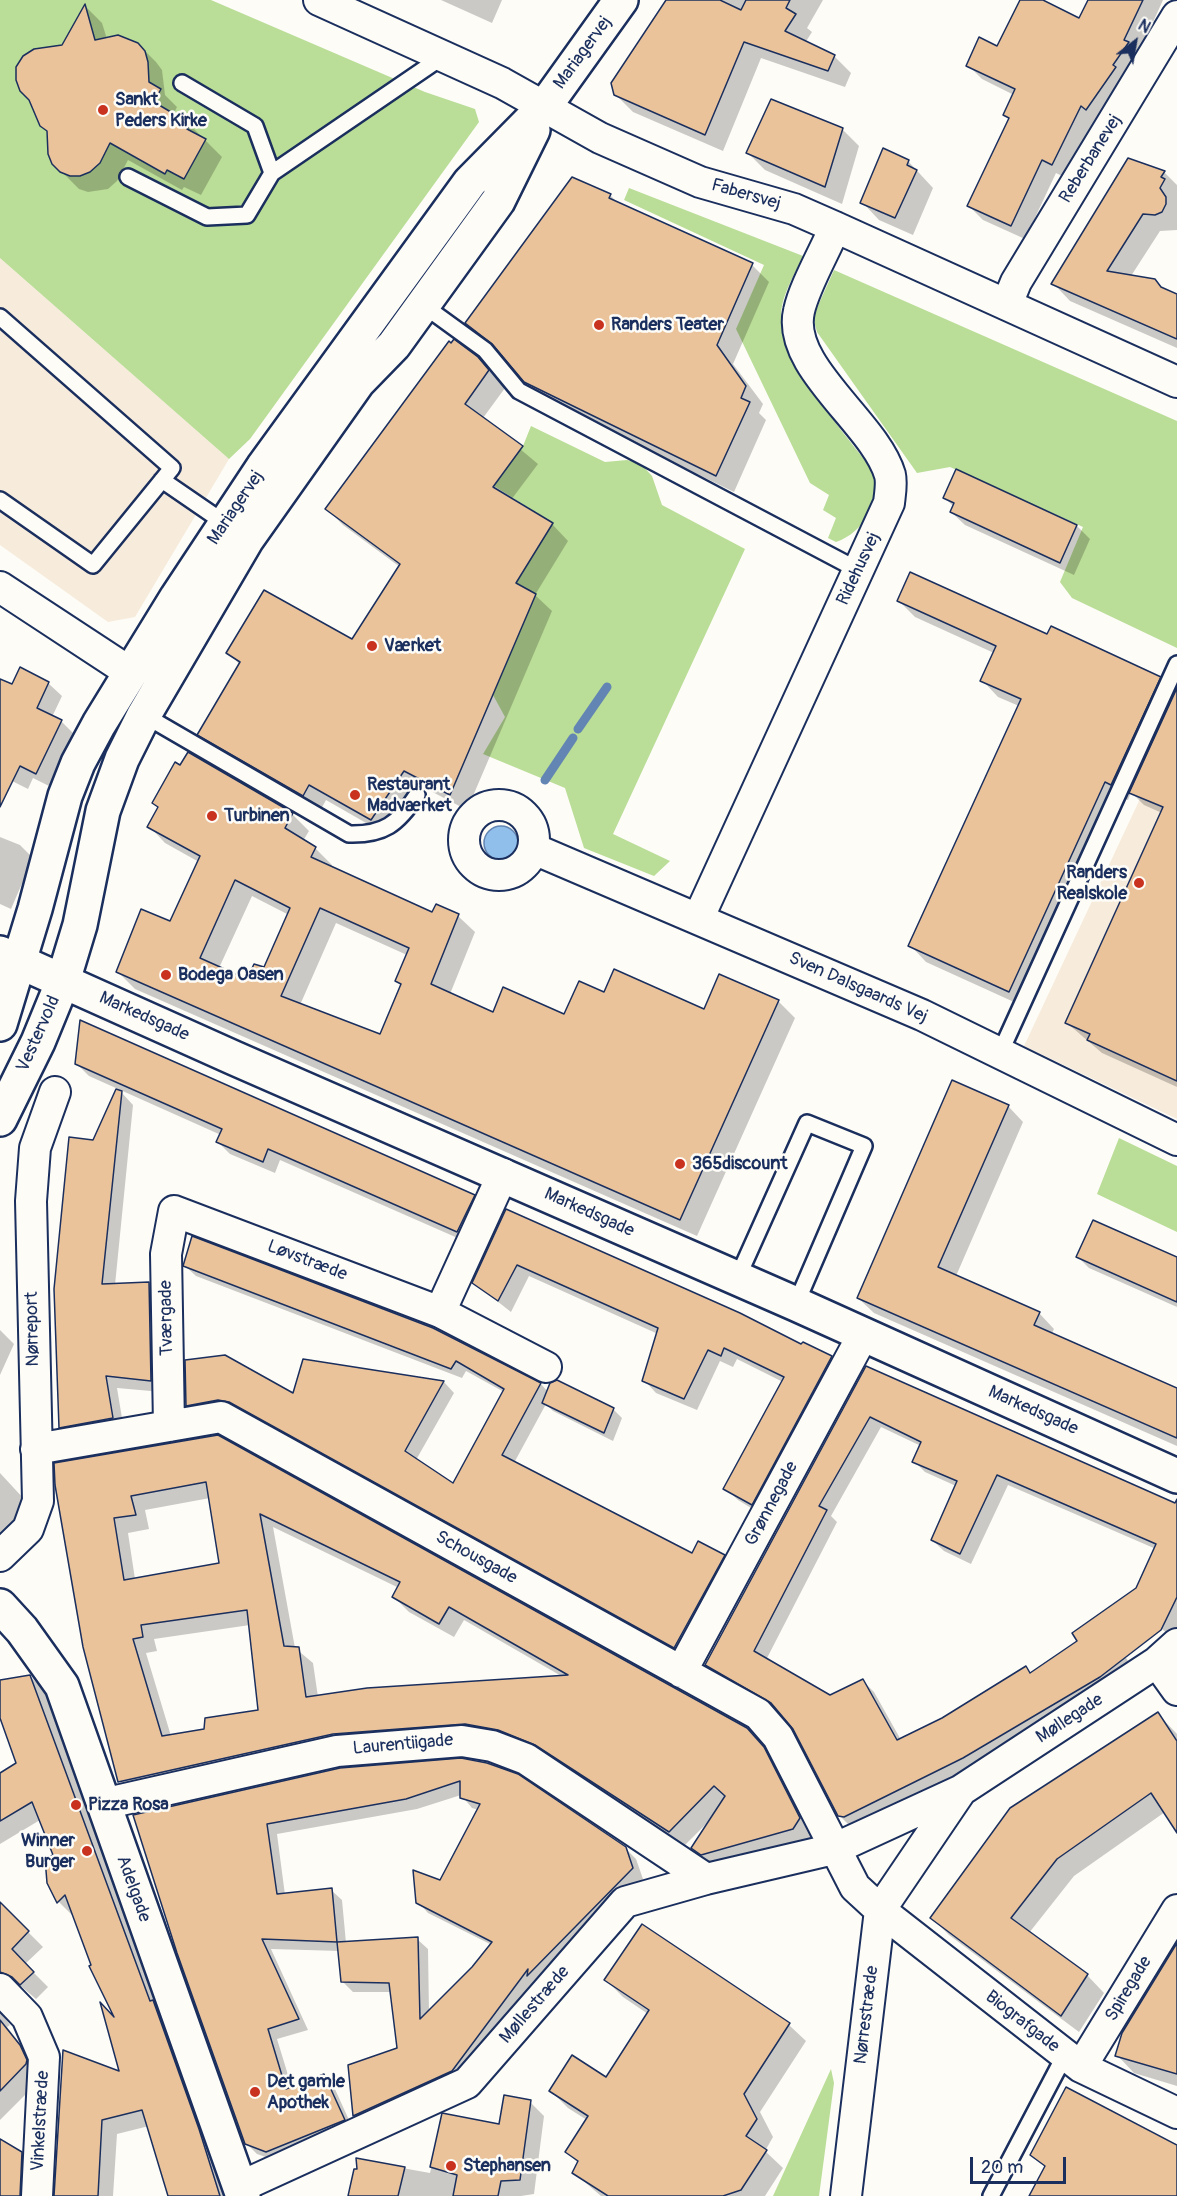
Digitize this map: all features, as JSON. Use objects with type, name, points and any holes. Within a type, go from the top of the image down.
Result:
[{"type":"street","name":"Mariagervej","points":[[10,958],[65,796],[83,753],[131,673],[236,531],[470,182],[544,106],[621,0]]},
{"type":"street","name":"Fabersvej","points":[[332,3],[442,57],[502,83],[600,138],[700,182],[794,209],[1177,381]]},
{"type":"street","name":"Reberbanevej","points":[[1007,304],[1016,282],[1166,57],[1177,16]]},
{"type":"street","name":"Mariagervej","points":[[63,981],[80,925],[103,811],[122,759],[236,531],[358,382],[394,345],[423,305],[498,201],[544,106]]},
{"type":"street","name":"Ridehusvej","points":[[698,919],[890,503],[891,477],[882,457],[806,355],[797,332],[799,310],[835,227]]},
{"type":"street","points":[[2,593],[131,673]]},
{"type":"street","name":"Sven Dalsgaards Vej","points":[[534,849],[922,1015],[1177,1140]]},
{"type":"street","points":[[0,1024],[10,958]]},
{"type":"street","name":"Markedsgade","points":[[10,958],[234,1059],[503,1174],[796,1304],[1177,1476]]},
{"type":"street","name":"Vestervold","points":[[0,1119],[38,1041],[63,981]]},
{"type":"street","name":"Nørreport","points":[[0,1556],[28,1529],[38,1501],[31,1202],[35,1148],[56,1092]]},
{"type":"street","points":[[440,1312],[503,1174]]},
{"type":"street","name":"Løvstræde","points":[[174,1211],[440,1312],[546,1367]]},
{"type":"street","name":"Tværgade","points":[[169,1426],[166,1254],[174,1211]]},
{"type":"street","name":"Grønnegade","points":[[681,1672],[863,1335]]},
{"type":"street","name":"Schousgade","points":[[36,1449],[221,1417],[758,1714],[778,1737],[834,1849]]},
{"type":"street","name":"Adelgade","points":[[0,1606],[22,1630],[62,1686],[244,2193]]},
{"type":"street","points":[[1167,1653],[1177,1690]]},
{"type":"street","name":"Møllegade","points":[[834,1849],[960,1791],[1167,1653]]},
{"type":"street","name":"Laurentiigade","points":[[103,1804],[337,1750],[462,1741],[492,1746],[526,1759],[706,1879]]},
{"type":"street","name":"Møllegade","points":[[880,1910],[960,1791]]},
{"type":"street","points":[[834,1849],[855,1887],[880,1910]]},
{"type":"street","name":"Møllestræde","points":[[244,2193],[467,2083],[625,1902],[706,1879],[834,1849]]},
{"type":"street","name":"Biografgade","points":[[880,1910],[1073,2061],[1177,2113]]},
{"type":"street","name":"Nørrestræde","points":[[846,2196],[880,1910]]},
{"type":"street","name":"Spiregade","points":[[1073,2061],[1177,1910]]},
{"type":"street","name":"Vinkelstræde","points":[[0,1989],[27,2017],[44,2057],[37,2196]]},
{"type":"lane","points":[[129,177],[207,217],[247,215],[272,173],[442,57]]},
{"type":"lane","points":[[182,83],[255,126],[272,173]]},
{"type":"lane","points":[[423,305],[485,350],[519,391],[858,570]]},
{"type":"lane","points":[[0,317],[172,468],[93,565],[0,500]]},
{"type":"lane","points":[[162,480],[236,531]]},
{"type":"lane","points":[[1000,1053],[1177,664]]},
{"type":"lane","points":[[144,715],[349,834],[372,835],[387,828],[405,813],[417,795]]},
{"type":"lane","points":[[737,1279],[807,1123],[864,1146],[796,1304]]},
{"type":"lane","points":[[991,2196],[1073,2061]]},
{"type":"shaded area","points":[[0,258],[229,459],[135,617],[108,622],[0,545]]},
{"type":"shaded area","name":"Randers Realskole","points":[[1177,720],[1177,1119],[1024,1046]]},
{"type":"green space","points":[[0,0],[211,0],[425,92],[475,109],[479,122],[250,439],[229,459],[0,258]]},
{"type":"green space","points":[[629,188],[803,256],[783,301],[781,316],[783,334],[791,354],[817,397],[874,472],[874,494],[868,515],[855,531],[846,537],[836,542],[828,538],[836,518],[823,510],[829,495],[810,483],[736,329],[764,265],[624,200]]},
{"type":"green space","points":[[834,270],[1177,421],[1177,648],[1072,598],[1060,582],[1083,527],[950,467],[917,473],[817,332],[813,317]]},
{"type":"green space","points":[[531,426],[605,462],[627,460],[641,464],[652,476],[662,505],[745,549],[613,834],[670,861],[654,876],[584,848],[565,788],[483,754],[505,717],[493,695],[536,594],[516,583],[553,523],[494,486],[523,446]]},
{"type":"green space","points":[[1119,1138],[1177,1166],[1177,1232],[1097,1194]]},
{"type":"green space","points":[[831,2069],[834,2083],[819,2196],[773,2196]]},
{"type":"water","points":[[501,826],[513,831],[518,843],[513,855],[501,860],[489,855],[484,843],[489,831]]},
{"type":"building","points":[[666,0],[720,0],[741,10],[746,0],[790,0],[786,8],[796,14],[785,31],[835,55],[828,71],[744,42],[705,135],[614,95],[611,83]]},
{"type":"building","points":[[1020,0],[1043,0],[1079,18],[1088,0],[1143,0],[1124,40],[1129,42],[1113,65],[1116,67],[1086,110],[1081,106],[1052,165],[1042,160],[1011,226],[967,206],[1009,118],[1003,115],[1015,89],[966,66],[979,37],[997,46]]},
{"type":"building","name":"Sankt Peders Kirke","points":[[85,4],[95,40],[118,35],[138,43],[145,51],[149,82],[161,89],[154,102],[191,124],[187,129],[206,139],[184,179],[167,170],[165,174],[110,143],[100,163],[90,172],[80,176],[70,176],[60,172],[52,164],[48,154],[47,131],[40,126],[29,100],[20,91],[16,80],[16,67],[23,56],[34,49],[62,45]]},
{"type":"building","points":[[771,99],[843,128],[825,187],[746,153]]},
{"type":"building","points":[[883,148],[909,160],[907,165],[917,170],[895,218],[860,203]]},
{"type":"building","points":[[1128,158],[1165,171],[1161,177],[1165,179],[1160,188],[1166,197],[1166,204],[1162,212],[1155,215],[1143,214],[1107,271],[1155,279],[1161,287],[1177,294],[1177,339],[1051,284]]},
{"type":"building","name":"Randers Teater","points":[[572,177],[611,194],[609,198],[753,263],[717,345],[746,386],[741,398],[750,402],[716,476],[524,382],[492,344],[465,323]]},
{"type":"building","name":"Værket","points":[[454,339],[478,357],[489,370],[465,404],[523,446],[493,487],[553,523],[516,583],[536,594],[450,795],[404,771],[371,820],[309,785],[303,796],[197,735],[240,662],[226,653],[264,590],[352,639],[400,564],[325,509],[449,341],[451,343]]},
{"type":"building","points":[[956,469],[1077,525],[1060,563],[950,512],[954,503],[943,498]]},
{"type":"building","points":[[910,572],[1047,634],[1051,626],[1161,677],[1111,785],[1105,782],[1009,992],[908,946],[1021,699],[980,681],[996,646],[897,601]]},
{"type":"building","points":[[20,667],[49,682],[37,708],[62,720],[36,774],[20,766],[0,807],[0,679],[12,684]]},
{"type":"building","name":"Randers Realskole","points":[[1177,688],[1177,1081],[1087,1040],[1090,1034],[1065,1023],[1163,807],[1129,793]]},
{"type":"building","points":[[188,752],[293,813],[285,828],[316,847],[311,857],[432,912],[436,904],[459,914],[431,984],[493,1012],[503,987],[564,1014],[579,981],[604,992],[614,969],[704,1009],[719,974],[779,1000],[680,1220],[116,972],[141,909],[170,921],[200,856],[147,827],[158,807],[152,803],[175,762],[180,765]],"holes":[[[235,880],[290,908],[264,967],[254,964],[247,979],[200,958]],[[320,908],[409,948],[395,981],[401,984],[380,1034],[281,996]]]},
{"type":"building","points":[[80,1020],[475,1195],[457,1232],[268,1149],[263,1162],[216,1142],[222,1129],[75,1064]]},
{"type":"building","points":[[952,1080],[1009,1105],[938,1267],[1040,1312],[1034,1325],[1177,1388],[1177,1438],[857,1298]]},
{"type":"building","points":[[116,1089],[122,1091],[102,1284],[149,1282],[151,1381],[106,1376],[113,1418],[59,1428],[54,1289],[69,1137],[93,1140]]},
{"type":"building","points":[[506,1209],[740,1313],[801,1344],[803,1342],[832,1356],[752,1505],[723,1489],[784,1377],[724,1348],[721,1356],[708,1350],[684,1399],[642,1381],[658,1328],[517,1265],[498,1301],[472,1283]]},
{"type":"building","points":[[1093,1220],[1177,1257],[1177,1302],[1076,1257]]},
{"type":"building","points":[[192,1236],[433,1328],[541,1383],[502,1455],[692,1553],[698,1541],[725,1555],[674,1648],[229,1402],[218,1400],[186,1406],[185,1360],[225,1355],[293,1393],[303,1359],[444,1381],[405,1451],[453,1483],[504,1389],[456,1361],[451,1369],[183,1266]]},
{"type":"building","points":[[866,1366],[1175,1503],[1177,1499],[1177,1597],[1161,1630],[1100,1677],[963,1758],[844,1817],[838,1816],[793,1729],[771,1703],[705,1665]],"holes":[[[870,1417],[921,1442],[912,1462],[957,1481],[931,1540],[960,1554],[997,1475],[1156,1544],[1136,1588],[1072,1633],[1077,1641],[1030,1673],[1026,1666],[942,1718],[897,1740],[863,1679],[830,1695],[754,1651],[827,1510],[819,1506]]]},
{"type":"building","points":[[557,1380],[614,1408],[604,1433],[542,1403],[550,1383]]},
{"type":"building","points":[[218,1435],[747,1728],[764,1747],[800,1818],[793,1829],[701,1855],[691,1848],[725,1796],[714,1786],[669,1832],[535,1745],[498,1730],[465,1724],[333,1734],[118,1782],[83,1647],[55,1485],[54,1463]],"holes":[[[206,1482],[219,1563],[124,1580],[114,1518],[136,1515],[131,1496]],[[260,1514],[400,1582],[392,1597],[439,1624],[449,1607],[568,1675],[367,1688],[306,1697],[299,1647],[284,1646]],[[247,1610],[258,1710],[205,1718],[204,1729],[162,1736],[133,1639],[143,1637],[141,1625]]]},
{"type":"building","points":[[30,1675],[150,2001],[153,2000],[199,2129],[220,2196],[168,2196],[142,2110],[102,2120],[98,2196],[54,2196],[63,2050],[119,2071],[100,2002],[114,2017],[89,1966],[91,1965],[65,1895],[57,1903],[47,1883],[45,1858],[53,1855],[32,1802],[0,1821],[0,1773],[16,1763],[0,1718],[0,1680]]},
{"type":"building","points":[[1158,1712],[1177,1741],[1177,1833],[1151,1793],[1057,1859],[1011,1918],[1088,1974],[1061,2016],[930,1918],[1010,1808]]},
{"type":"building","points":[[461,1758],[487,1763],[518,1774],[626,1847],[633,1868],[527,1976],[528,1969],[452,2071],[353,2116],[348,2065],[397,2048],[389,1983],[341,1982],[337,1942],[262,1939],[299,2019],[268,2029],[286,2089],[324,2074],[345,2120],[266,2152],[245,2144],[177,1953],[133,1815],[340,1768]],"holes":[[[460,1781],[460,1798],[480,1804],[440,1880],[413,1870],[416,1903],[492,1942],[472,1967],[420,2019],[418,1937],[337,1942],[332,1888],[277,1894],[267,1824],[406,1799]]]},
{"type":"building","points":[[0,1902],[29,1931],[12,1949],[34,1972],[20,1985],[12,1977],[0,1972]]},
{"type":"building","points":[[642,1924],[790,2023],[744,2094],[757,2119],[746,2136],[767,2150],[741,2190],[723,2196],[608,2196],[572,2173],[578,2161],[565,2152],[588,2116],[549,2091],[572,2055],[606,2077],[649,2010],[604,1980]]},
{"type":"building","points":[[1177,1943],[1177,2074],[1115,2056],[1122,2033]]},
{"type":"building","points":[[0,2020],[20,2045],[27,2060],[26,2064],[0,2091]]},
{"type":"building","points":[[1066,2087],[1177,2145],[1177,2196],[1029,2196],[1045,2166],[1030,2155]]},
{"type":"building","points":[[504,2095],[531,2100],[520,2180],[501,2181],[498,2196],[453,2196],[457,2175],[430,2167],[442,2113],[499,2124]]},
{"type":"building","points":[[0,2139],[22,2152],[20,2196],[0,2196]]},
{"type":"building","points":[[356,2158],[405,2167],[398,2196],[348,2196],[354,2169],[357,2169]]},
{"type":"waterway","points":[[578,729],[607,687]]},
{"type":"waterway","points":[[545,780],[573,738]]},
{"type":"place","name":"Sankt Peders Kirke","points":[[103,110]]},
{"type":"place","name":"Randers Teater","points":[[599,325]]},
{"type":"place","name":"Værket","points":[[372,646]]},
{"type":"place","name":"Restaurant Madværket","points":[[355,795]]},
{"type":"place","name":"Turbinen","points":[[212,816]]},
{"type":"place","name":"Randers Realskole","points":[[1139,883]]},
{"type":"place","name":"Bodega Oasen","points":[[166,975]]},
{"type":"place","name":"365discount","points":[[680,1164]]},
{"type":"place","name":"Pizza Rosa","points":[[76,1805]]},
{"type":"place","name":"Winner Burger","points":[[87,1851]]},
{"type":"place","name":"Det gamle Apothek","points":[[255,2092]]},
{"type":"place","name":"Stephansen","points":[[451,2166]]}]
